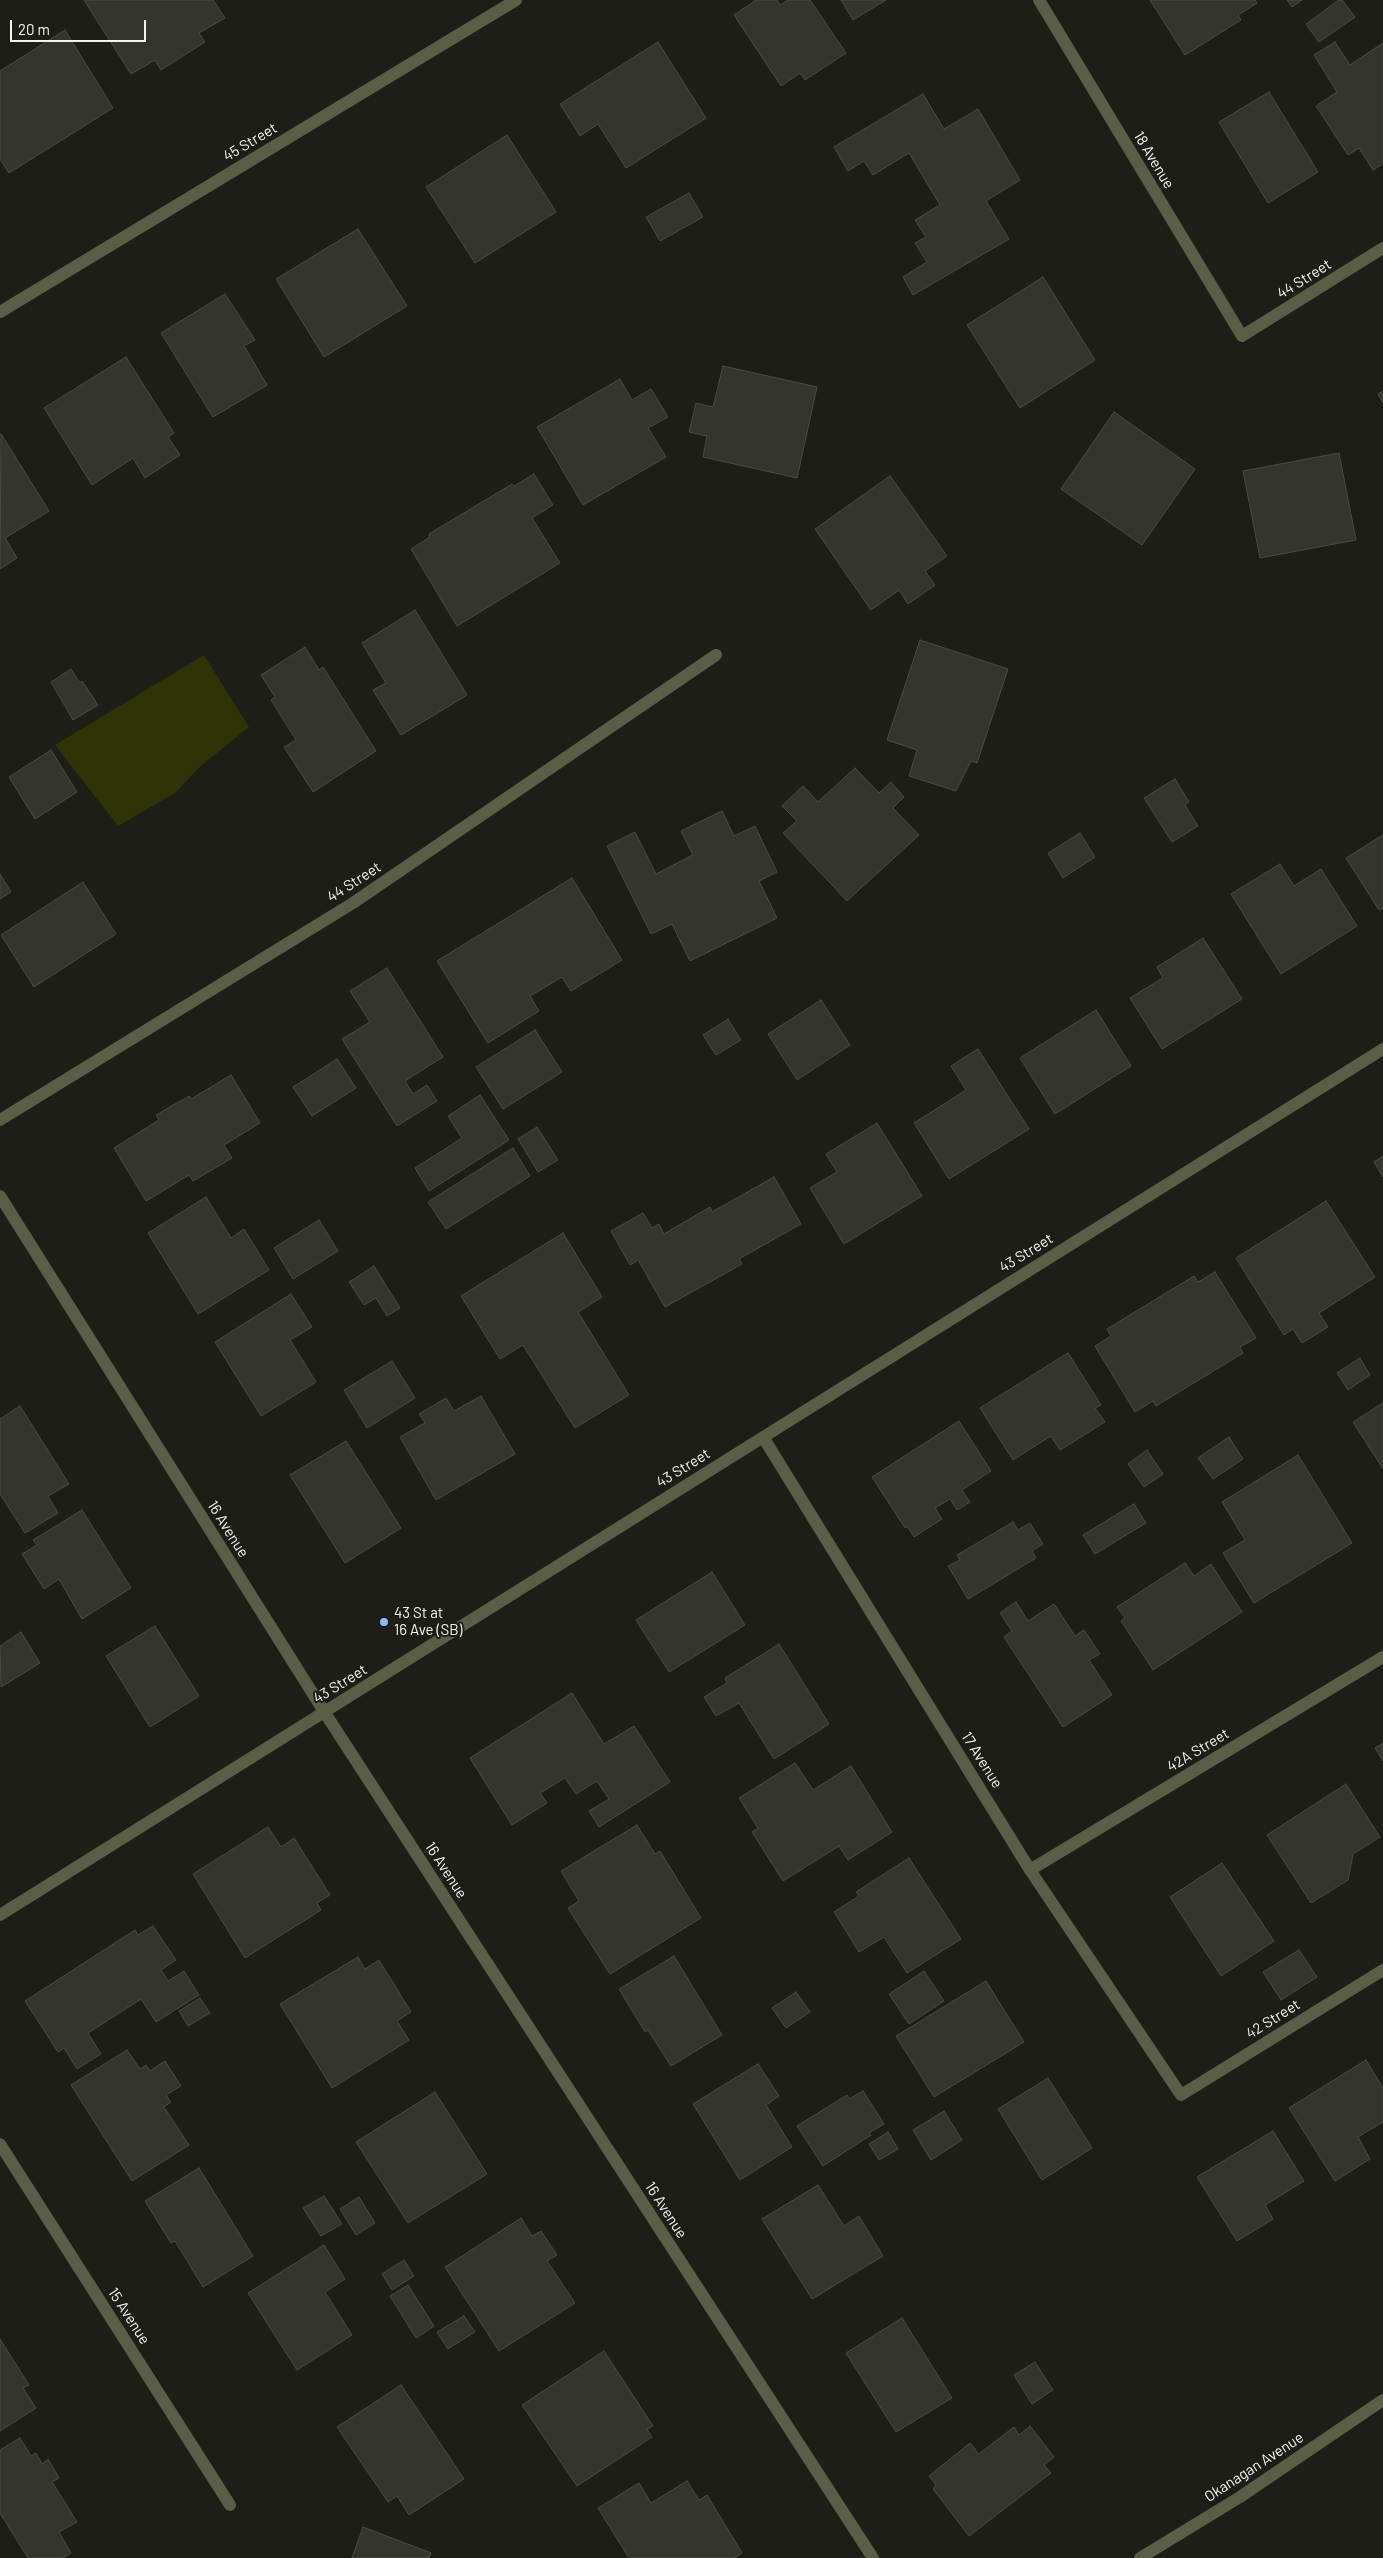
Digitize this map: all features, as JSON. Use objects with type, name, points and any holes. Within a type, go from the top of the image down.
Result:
[{"type":"street","name":"45 Street","points":[[0,312],[516,0]]},
{"type":"street","name":"18 Avenue","points":[[1038,0],[1242,336]]},
{"type":"street","name":"44 Street","points":[[1242,336],[1383,248]]},
{"type":"street","name":"44 Street","points":[[0,1120],[353,903],[716,655]]},
{"type":"street","name":"43 Street","points":[[0,1915],[1383,1049]]},
{"type":"street","name":"16 Avenue","points":[[0,1196],[325,1713],[872,2558]]},
{"type":"street","name":"17 Avenue","points":[[763,1437],[1030,1870],[1181,2095]]},
{"type":"street","name":"42A Street","points":[[1030,1870],[1383,1657]]},
{"type":"street","name":"42 Street","points":[[1181,2095],[1383,1970]]},
{"type":"street","name":"15 Avenue","points":[[0,2144],[230,2505]]},
{"type":"street","name":"Okanagan Avenue","points":[[1140,2558],[1240,2497],[1383,2400]]},
{"type":"green space","points":[[204,655],[249,727],[202,765],[175,793],[118,826],[55,745]]},
{"type":"building","points":[[84,0],[213,0],[225,18],[199,33],[205,42],[161,70],[155,60],[131,74]]},
{"type":"building","points":[[756,0],[777,0],[780,5],[788,0],[810,0],[846,53],[805,80],[800,73],[781,86],[734,15]]},
{"type":"building","points":[[841,0],[886,0],[853,20]]},
{"type":"building","points":[[1150,0],[1255,0],[1257,3],[1238,15],[1241,20],[1185,55]]},
{"type":"building","points":[[1287,0],[1302,0],[1292,7]]},
{"type":"building","points":[[1339,0],[1342,0],[1355,17],[1319,42],[1306,24]]},
{"type":"building","points":[[65,30],[113,108],[9,173],[0,159],[0,71]]},
{"type":"building","points":[[658,42],[706,118],[626,168],[598,124],[580,136],[560,104]]},
{"type":"building","points":[[1335,42],[1350,65],[1383,43],[1383,164],[1373,170],[1359,148],[1348,155],[1316,106],[1337,92],[1314,55]]},
{"type":"building","points":[[1269,92],[1318,172],[1268,203],[1219,122]]},
{"type":"building","points":[[923,94],[944,129],[978,109],[1020,180],[986,201],[1009,239],[913,295],[903,277],[927,262],[915,243],[926,237],[915,220],[940,205],[909,153],[873,175],[864,161],[848,171],[834,147]]},
{"type":"building","points":[[507,135],[556,212],[475,263],[426,187]]},
{"type":"building","points":[[689,193],[703,217],[660,241],[646,217]]},
{"type":"building","points":[[358,229],[407,306],[324,357],[276,279]]},
{"type":"building","points":[[1043,277],[1095,360],[1020,408],[967,325]]},
{"type":"building","points":[[225,294],[255,340],[244,346],[267,385],[213,417],[161,333]]},
{"type":"building","points":[[126,357],[174,433],[168,437],[180,455],[145,478],[133,458],[92,485],[44,408]]},
{"type":"building","points":[[723,366],[817,387],[797,478],[703,457],[707,436],[689,432],[696,403],[713,407]]},
{"type":"building","points":[[620,379],[632,400],[651,389],[668,417],[648,428],[666,457],[583,505],[537,427]]},
{"type":"building","points":[[1383,391],[1383,403],[1378,394]]},
{"type":"building","points":[[1114,412],[1195,469],[1142,545],[1061,489]]},
{"type":"building","points":[[1,434],[49,511],[5,538],[17,558],[0,569]]},
{"type":"building","points":[[1339,453],[1356,540],[1260,558],[1243,471]]},
{"type":"building","points":[[534,474],[553,505],[532,518],[560,563],[457,626],[411,549],[430,537],[429,534],[512,484],[514,486]]},
{"type":"building","points":[[890,476],[947,556],[925,571],[935,585],[908,604],[899,590],[871,610],[815,529]]},
{"type":"building","points":[[415,610],[467,695],[401,735],[373,690],[386,683],[362,643]]},
{"type":"building","points":[[920,640],[1008,669],[977,763],[971,761],[956,791],[909,776],[917,750],[887,740]]},
{"type":"building","points":[[305,647],[319,670],[323,667],[376,751],[313,792],[284,747],[296,740],[271,700],[275,697],[261,675]]},
{"type":"building","points":[[71,669],[80,683],[82,681],[98,705],[73,720],[51,682]]},
{"type":"building","points":[[51,750],[77,792],[35,819],[9,777]]},
{"type":"building","points":[[855,768],[879,793],[891,782],[904,797],[893,808],[919,835],[847,901],[783,833],[797,821],[782,806],[803,786],[818,802]]},
{"type":"building","points":[[1175,779],[1189,802],[1185,805],[1198,826],[1172,842],[1144,798]]},
{"type":"building","points":[[722,811],[734,836],[755,826],[777,872],[759,881],[777,918],[690,961],[672,924],[651,934],[607,846],[635,832],[656,874],[693,855],[681,831]]},
{"type":"building","points":[[1080,833],[1095,857],[1063,878],[1048,853]]},
{"type":"building","points":[[1383,835],[1383,908],[1379,910],[1346,858]]},
{"type":"building","points":[[1280,864],[1294,886],[1321,869],[1357,926],[1281,974],[1231,894]]},
{"type":"building","points":[[0,874],[11,892],[0,899]]},
{"type":"building","points":[[572,878],[622,960],[571,991],[562,977],[530,996],[539,1011],[488,1043],[437,961]]},
{"type":"building","points":[[83,882],[116,934],[34,987],[1,935]]},
{"type":"building","points":[[1203,938],[1242,999],[1162,1049],[1130,998],[1163,978],[1157,967]]},
{"type":"building","points":[[387,968],[443,1057],[405,1081],[413,1094],[427,1085],[437,1101],[397,1126],[342,1039],[370,1022],[350,991]]},
{"type":"building","points":[[821,1000],[850,1045],[797,1080],[768,1034]]},
{"type":"building","points":[[1096,1010],[1131,1066],[1055,1114],[1020,1058]]},
{"type":"building","points":[[728,1019],[741,1040],[716,1055],[703,1035]]},
{"type":"building","points":[[535,1030],[562,1072],[503,1109],[476,1067]]},
{"type":"building","points":[[978,1049],[1029,1129],[949,1179],[914,1123],[966,1090],[951,1066]]},
{"type":"building","points":[[337,1059],[356,1088],[312,1116],[293,1087]]},
{"type":"building","points":[[231,1075],[260,1123],[224,1145],[232,1158],[193,1181],[189,1175],[146,1201],[114,1148],[159,1120],[156,1115],[189,1096],[191,1099]]},
{"type":"building","points":[[480,1095],[509,1140],[429,1191],[415,1168],[462,1138],[448,1116]]},
{"type":"building","points":[[877,1123],[922,1196],[844,1244],[810,1188],[837,1172],[826,1154]]},
{"type":"building","points":[[537,1127],[558,1160],[538,1172],[518,1139]]},
{"type":"building","points":[[513,1148],[530,1176],[446,1229],[428,1202]]},
{"type":"building","points":[[1383,1156],[1383,1177],[1374,1162]]},
{"type":"building","points":[[774,1177],[801,1224],[739,1259],[742,1264],[665,1307],[638,1260],[630,1265],[611,1231],[643,1213],[652,1228],[659,1224],[664,1234],[710,1207],[712,1212]]},
{"type":"building","points":[[206,1197],[231,1238],[244,1229],[269,1270],[198,1314],[148,1233]]},
{"type":"building","points":[[1326,1201],[1375,1277],[1319,1313],[1328,1327],[1302,1343],[1293,1329],[1284,1335],[1236,1258]]},
{"type":"building","points":[[319,1220],[338,1251],[293,1279],[274,1248]]},
{"type":"building","points":[[563,1233],[602,1297],[578,1312],[629,1395],[575,1428],[523,1345],[500,1359],[461,1296]]},
{"type":"building","points":[[374,1266],[400,1308],[387,1316],[376,1298],[364,1305],[349,1282]]},
{"type":"building","points":[[1215,1272],[1256,1338],[1240,1347],[1243,1353],[1156,1406],[1153,1401],[1135,1412],[1095,1346],[1111,1336],[1107,1329],[1194,1276],[1198,1282]]},
{"type":"building","points":[[291,1294],[312,1327],[290,1340],[316,1382],[261,1416],[215,1342]]},
{"type":"building","points":[[1068,1353],[1101,1405],[1095,1408],[1105,1422],[1060,1450],[1051,1436],[1013,1460],[980,1408]]},
{"type":"building","points":[[1360,1358],[1370,1375],[1348,1390],[1337,1373]]},
{"type":"building","points":[[392,1361],[415,1398],[367,1428],[344,1390]]},
{"type":"building","points":[[481,1396],[515,1454],[436,1500],[400,1437],[425,1423],[419,1414],[446,1398],[454,1411]]},
{"type":"building","points":[[1383,1403],[1383,1469],[1353,1422]]},
{"type":"building","points":[[20,1406],[69,1484],[48,1496],[58,1513],[25,1533],[0,1494],[0,1419]]},
{"type":"building","points":[[959,1421],[991,1471],[962,1490],[970,1502],[957,1510],[950,1499],[935,1508],[942,1519],[914,1537],[907,1526],[905,1528],[872,1477]]},
{"type":"building","points":[[1229,1437],[1243,1459],[1213,1479],[1198,1458]]},
{"type":"building","points":[[346,1441],[401,1528],[345,1563],[290,1475]]},
{"type":"building","points":[[1147,1450],[1163,1474],[1144,1487],[1128,1464]]},
{"type":"building","points":[[1298,1455],[1352,1543],[1254,1603],[1223,1553],[1245,1540],[1222,1502]]},
{"type":"building","points":[[1134,1504],[1146,1523],[1095,1554],[1083,1535]]},
{"type":"building","points":[[82,1510],[131,1588],[82,1619],[59,1579],[44,1589],[22,1554],[37,1545],[33,1540]]},
{"type":"building","points":[[1013,1522],[1018,1530],[1030,1523],[1043,1544],[1032,1551],[1036,1558],[968,1599],[948,1566],[960,1560],[957,1555]]},
{"type":"building","points":[[1185,1563],[1194,1576],[1211,1564],[1242,1612],[1153,1670],[1121,1621],[1125,1618],[1117,1607]]},
{"type":"building","points":[[712,1572],[745,1625],[669,1672],[636,1620]]},
{"type":"building","points":[[1016,1602],[1028,1621],[1054,1604],[1075,1636],[1084,1630],[1100,1654],[1089,1660],[1112,1695],[1063,1727],[1004,1637],[1012,1631],[1000,1613]]},
{"type":"building","points":[[155,1626],[199,1696],[150,1727],[106,1656]]},
{"type":"building","points":[[21,1632],[40,1663],[1,1687],[0,1646]]},
{"type":"building","points":[[779,1644],[829,1724],[774,1759],[739,1703],[716,1716],[704,1697],[727,1683],[725,1678]]},
{"type":"building","points":[[572,1693],[604,1744],[634,1726],[670,1782],[599,1827],[589,1811],[609,1799],[597,1781],[576,1794],[565,1778],[540,1793],[547,1803],[512,1825],[470,1758]]},
{"type":"building","points":[[1383,1743],[1383,1761],[1375,1748]]},
{"type":"building","points":[[795,1763],[813,1790],[851,1766],[892,1832],[848,1860],[839,1846],[783,1881],[752,1832],[758,1828],[739,1798]]},
{"type":"building","points":[[1346,1784],[1380,1837],[1353,1854],[1348,1880],[1311,1903],[1267,1835]]},
{"type":"building","points":[[637,1825],[655,1854],[660,1851],[701,1918],[610,1974],[568,1908],[579,1901],[561,1871]]},
{"type":"building","points":[[268,1827],[281,1847],[294,1838],[330,1895],[317,1903],[321,1910],[245,1958],[193,1874]]},
{"type":"building","points":[[909,1858],[961,1939],[907,1973],[884,1937],[859,1952],[834,1912],[859,1896],[856,1892]]},
{"type":"building","points":[[1222,1863],[1274,1941],[1221,1976],[1170,1897]]},
{"type":"building","points":[[153,1926],[176,1960],[161,1970],[168,1981],[184,1971],[199,1995],[156,2022],[141,1999],[88,2033],[101,2054],[77,2069],[64,2048],[58,2052],[25,2001],[135,1930],[138,1935]]},
{"type":"building","points":[[1299,1950],[1317,1977],[1281,2000],[1263,1972]]},
{"type":"building","points":[[674,1956],[722,2035],[671,2066],[648,2030],[645,2032],[619,1989]]},
{"type":"building","points":[[358,1957],[365,1969],[379,1960],[411,2012],[397,2021],[409,2040],[332,2088],[280,2004]]},
{"type":"building","points":[[924,1971],[944,2001],[909,2024],[889,1994]]},
{"type":"building","points":[[986,1981],[1024,2042],[934,2097],[896,2036]]},
{"type":"building","points":[[796,1992],[810,2012],[786,2028],[772,2008]]},
{"type":"building","points":[[200,1998],[210,2013],[188,2026],[179,2011]]},
{"type":"building","points":[[127,2050],[140,2069],[146,2065],[150,2071],[165,2061],[181,2086],[166,2095],[171,2102],[164,2107],[189,2145],[132,2181],[71,2085]]},
{"type":"building","points":[[1366,2060],[1383,2088],[1383,2122],[1358,2137],[1370,2159],[1335,2181],[1289,2108]]},
{"type":"building","points":[[758,2064],[779,2096],[766,2105],[792,2147],[740,2180],[693,2104]]},
{"type":"building","points":[[1048,2078],[1092,2148],[1042,2180],[998,2109]]},
{"type":"building","points":[[863,2091],[884,2124],[869,2133],[871,2135],[823,2166],[797,2126],[847,2095],[849,2099]]},
{"type":"building","points":[[435,2092],[487,2174],[408,2223],[356,2142]]},
{"type":"building","points":[[944,2111],[962,2140],[931,2160],[913,2130]]},
{"type":"building","points":[[1273,2131],[1304,2181],[1265,2205],[1273,2219],[1237,2241],[1197,2177]]},
{"type":"building","points":[[888,2132],[898,2149],[879,2160],[869,2144]]},
{"type":"building","points":[[199,2168],[253,2256],[203,2287],[175,2241],[171,2243],[145,2201]]},
{"type":"building","points":[[818,2185],[844,2226],[859,2216],[883,2256],[812,2299],[762,2219]]},
{"type":"building","points":[[324,2196],[342,2224],[321,2236],[303,2208]]},
{"type":"building","points":[[359,2197],[375,2223],[356,2235],[340,2209]]},
{"type":"building","points":[[521,2218],[532,2236],[541,2231],[557,2255],[547,2261],[575,2303],[499,2351],[445,2267]]},
{"type":"building","points":[[324,2245],[345,2279],[325,2292],[352,2335],[297,2370],[248,2293]]},
{"type":"building","points":[[404,2260],[414,2276],[392,2290],[382,2274]]},
{"type":"building","points":[[408,2285],[434,2326],[416,2338],[390,2296]]},
{"type":"building","points":[[464,2316],[475,2332],[448,2349],[437,2332]]},
{"type":"building","points":[[902,2318],[952,2398],[896,2432],[846,2353]]},
{"type":"building","points":[[0,2339],[29,2385],[23,2388],[36,2408],[0,2431]]},
{"type":"building","points":[[604,2351],[653,2426],[647,2429],[652,2437],[577,2486],[522,2405]]},
{"type":"building","points":[[1035,2362],[1053,2390],[1032,2404],[1014,2375]]},
{"type":"building","points":[[401,2385],[464,2479],[409,2515],[397,2496],[388,2502],[337,2427]]},
{"type":"building","points":[[1030,2426],[1054,2457],[1044,2465],[1051,2473],[969,2536],[933,2489],[936,2485],[929,2476],[970,2443],[979,2454],[1014,2427],[1019,2435]]},
{"type":"building","points":[[20,2438],[31,2456],[36,2453],[42,2464],[48,2459],[59,2478],[52,2482],[77,2522],[59,2532],[71,2553],[63,2558],[28,2558],[0,2513],[0,2450]]},
{"type":"building","points":[[687,2481],[699,2500],[707,2495],[742,2553],[735,2558],[629,2558],[598,2508],[639,2483],[651,2503]]},
{"type":"building","points":[[363,2527],[431,2553],[429,2558],[352,2558]]},
{"type":"place","name":"43 St at 16 Ave (SB)","points":[[384,1622]]}]
